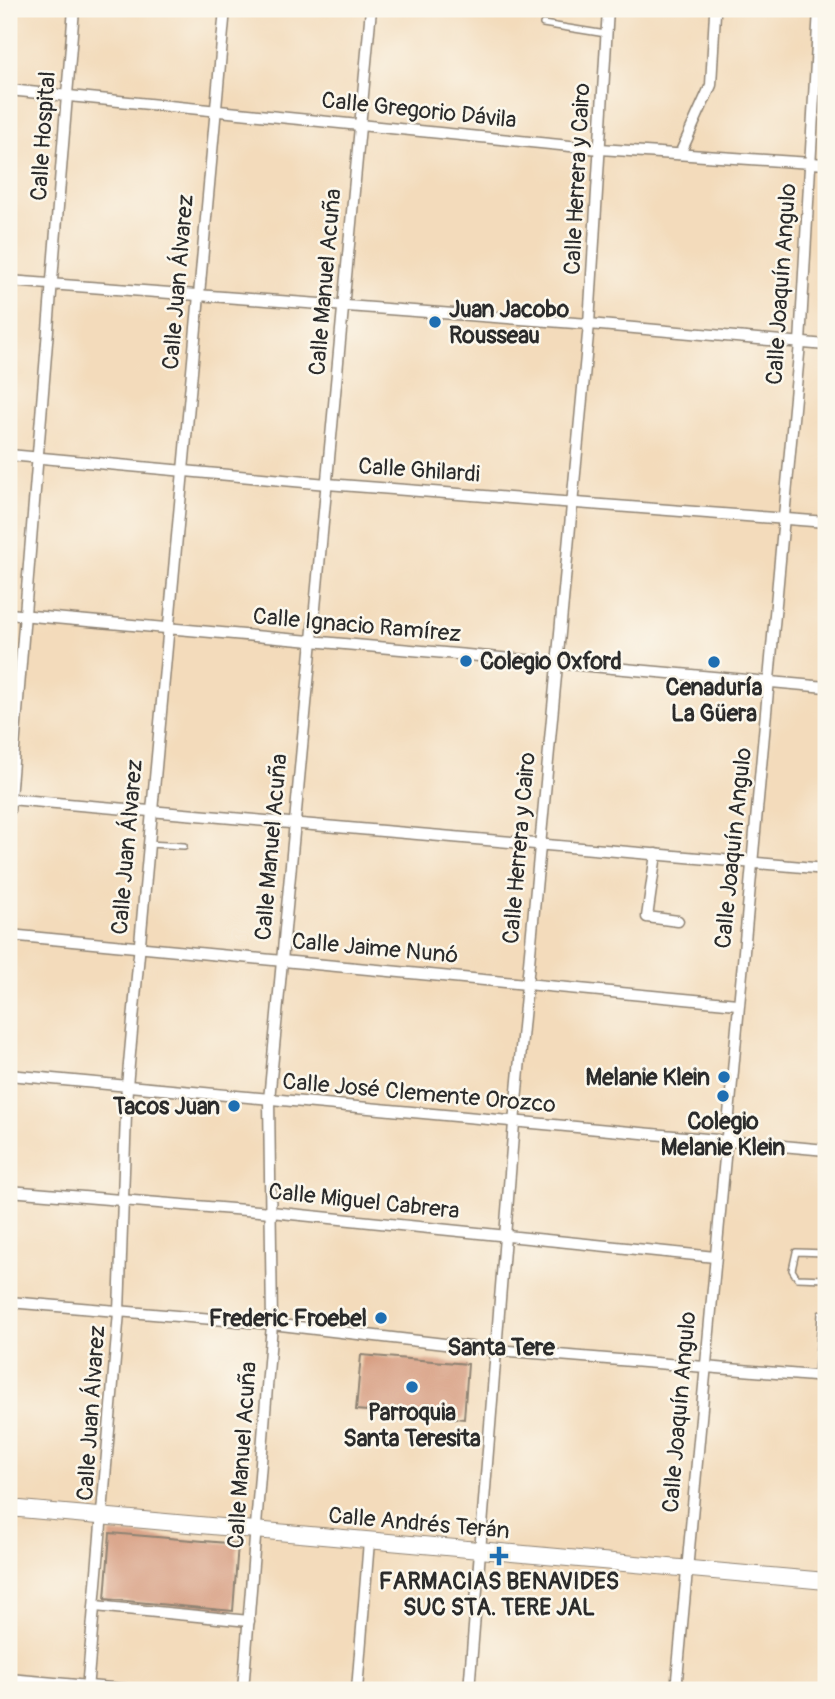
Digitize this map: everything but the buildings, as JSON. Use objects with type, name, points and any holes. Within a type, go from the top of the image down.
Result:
[{"type":"street","name":"Calle Hospital","points":[[9,811],[74,9]]},
{"type":"street","name":"Calle Juan Álvarez","points":[[88,1688],[119,1312],[127,1086],[180,471],[225,9]]},
{"type":"street","name":"Calle Manuel Acuña","points":[[243,1690],[258,1531],[272,1324],[269,1100],[371,9]]},
{"type":"street","name":"Calle Herrera y Cairo","points":[[469,1690],[514,1123],[589,324],[608,9]]},
{"type":"street","name":"Calle Joaquín Angulo","points":[[676,1690],[737,1004],[771,683],[785,520],[800,342],[819,9]]},
{"type":"street","points":[[680,154],[711,85],[715,13]]},
{"type":"street","name":"Calle Gregorio Dávila","points":[[9,90],[600,149],[826,164]]},
{"type":"street","points":[[9,281],[589,324],[826,345]]},
{"type":"street","name":"Calle Ghilardi","points":[[9,455],[327,484],[826,522]]},
{"type":"street","name":"Calle Ignacio Ramírez","points":[[9,614],[826,687]]},
{"type":"street","points":[[9,799],[826,869]]},
{"type":"street","points":[[656,854],[647,917],[678,921]]},
{"type":"street","name":"Calle Jaime Nunó","points":[[9,935],[737,1004]]},
{"type":"street","name":"Calle José Clemente Orozco","points":[[9,1075],[826,1150]]},
{"type":"street","name":"Calle Miguel Cabrera","points":[[9,1191],[271,1212],[715,1256]]},
{"type":"street","points":[[9,1301],[272,1324],[496,1350],[821,1377]]},
{"type":"street","name":"Calle Andrés Terán","points":[[9,1508],[826,1581]]},
{"type":"street","points":[[357,1690],[369,1541]]},
{"type":"street","points":[[95,1606],[249,1621]]},
{"type":"street","points":[[9,1679],[134,1690]]},
{"type":"lane","points":[[543,24],[606,34]]},
{"type":"lane","points":[[148,844],[184,846]]},
{"type":"lane","points":[[826,1253],[796,1252],[792,1270],[797,1278],[826,1279]]},
{"type":"lane","points":[[821,1314],[821,1377]]},
{"type":"place","name":"Juan Jacobo Rousseau","points":[[435,322]]},
{"type":"place","name":"Colegio Oxford","points":[[466,661]]},
{"type":"place","name":"Cenaduría La Güera","points":[[714,662]]},
{"type":"place","name":"Melanie Klein","points":[[724,1077]]},
{"type":"place","name":"Colegio Melanie Klein","points":[[723,1096]]},
{"type":"place","name":"Tacos Juan","points":[[234,1106]]},
{"type":"place","name":"Frederic Froebel","points":[[381,1318]]},
{"type":"place","name":"Parroquia Santa Teresita","points":[[412,1387]]},
{"type":"place","name":"FARMACIAS BENAVIDES SUC STA. TERE JAL","points":[[499,1556]]},
{"type":"district","name":"Santa Tere","points":[[501,1347]]}]
